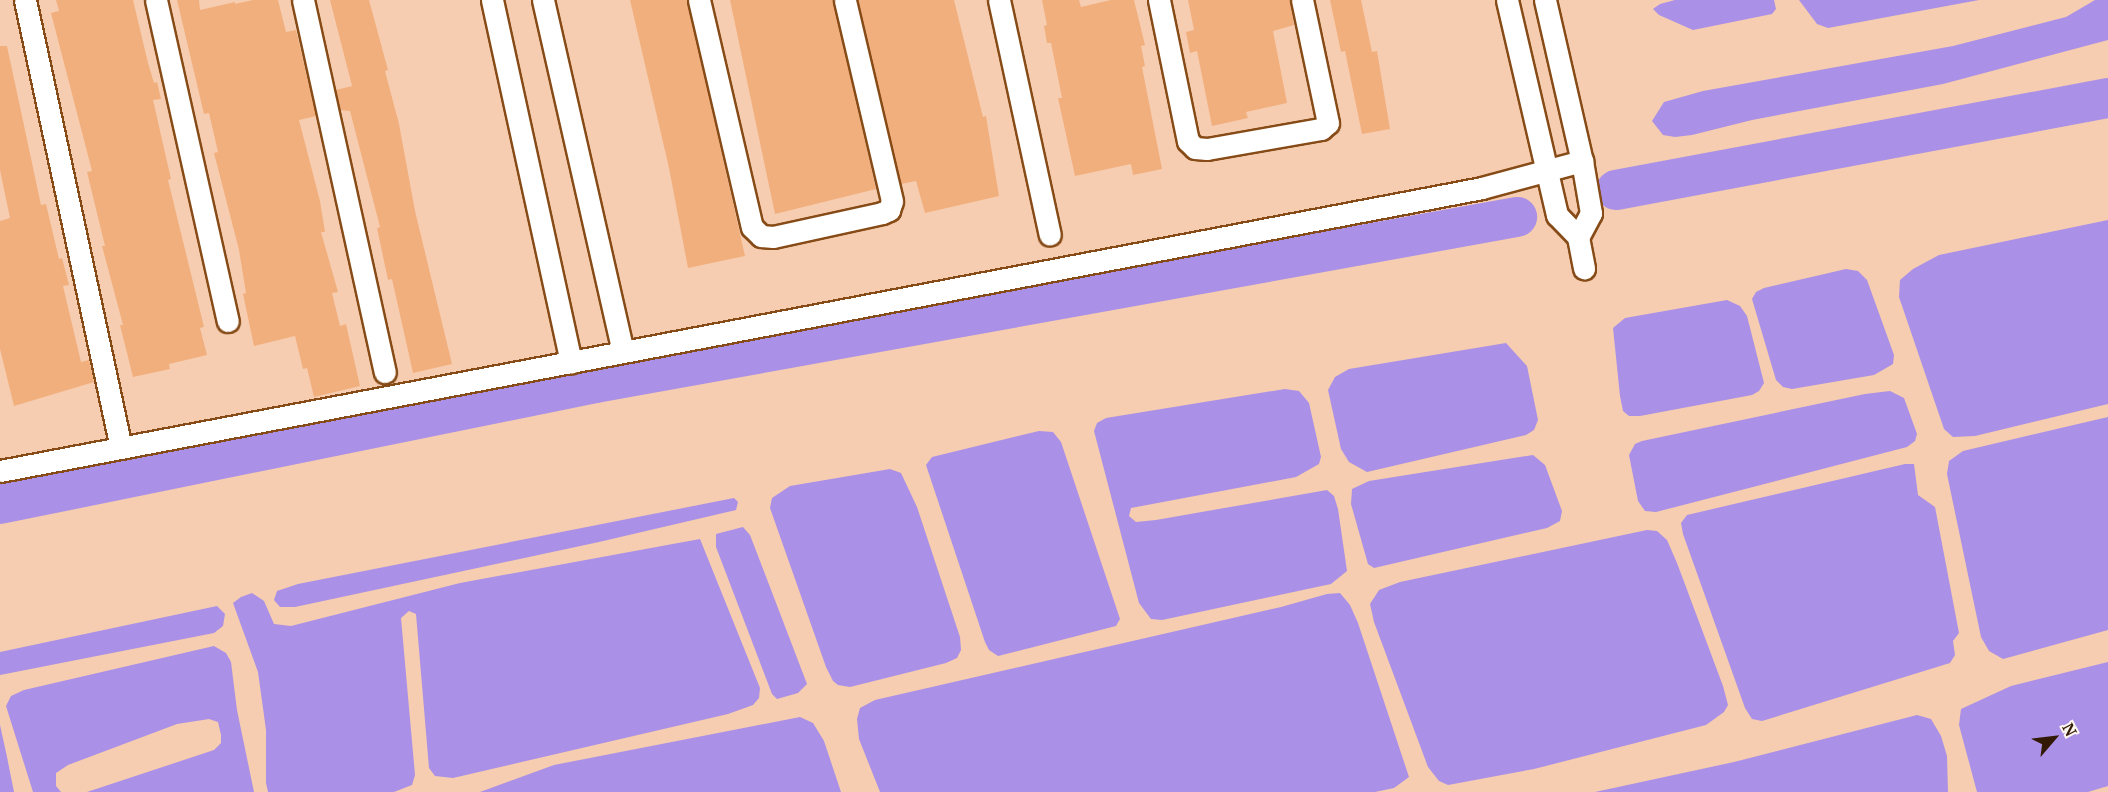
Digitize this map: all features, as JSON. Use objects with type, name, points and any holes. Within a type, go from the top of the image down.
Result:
[{"type":"street","points":[[25,0],[121,447]]},
{"type":"street","points":[[156,0],[228,321]]},
{"type":"street","points":[[303,0],[385,372]]},
{"type":"street","points":[[492,0],[571,363]]},
{"type":"street","points":[[543,0],[623,351]]},
{"type":"street","points":[[699,0],[752,227],[761,236],[773,237],[882,213],[889,210],[892,201],[845,0]]},
{"type":"street","points":[[999,0],[1050,235]]},
{"type":"street","points":[[1159,0],[1188,141],[1195,148],[1207,149],[1321,129],[1328,123],[1302,0]]},
{"type":"street","points":[[1507,0],[1557,215],[1578,237],[1584,268]]},
{"type":"street","points":[[1545,0],[1582,161],[1591,213],[1578,237]]},
{"type":"street","points":[[0,471],[1447,194],[1582,161]]},
{"type":"shaded area","points":[[1675,0],[1774,0],[1776,9],[1772,14],[1693,30],[1659,15],[1653,9],[1660,4]]},
{"type":"shaded area","points":[[1799,0],[1979,0],[1828,28],[1817,24]]},
{"type":"shaded area","points":[[2095,0],[2108,0],[2108,40],[1943,84],[1752,120],[1692,135],[1675,137],[1663,135],[1652,121],[1664,102],[1703,91],[1953,46],[2066,17]]},
{"type":"shaded area","points":[[2108,220],[2108,404],[1975,436],[1953,437],[1944,429],[1899,297],[1900,280],[1913,269],[1939,255]]},
{"type":"shaded area","points":[[1846,269],[1858,271],[1867,280],[1894,355],[1893,364],[1874,375],[1792,389],[1783,387],[1776,380],[1752,299],[1756,292],[1764,288]]},
{"type":"shaded area","points":[[1727,300],[1740,306],[1747,316],[1764,383],[1759,391],[1752,395],[1640,416],[1629,416],[1623,411],[1613,328],[1625,318]]},
{"type":"shaded area","points":[[1506,343],[1527,366],[1538,420],[1534,430],[1526,435],[1367,472],[1349,462],[1341,449],[1328,390],[1335,377],[1349,369]]},
{"type":"shaded area","points":[[1285,389],[1299,391],[1309,403],[1321,457],[1319,464],[1296,477],[1131,508],[1129,516],[1136,522],[1156,520],[1327,490],[1334,496],[1338,509],[1347,571],[1331,584],[1162,620],[1151,619],[1139,603],[1094,431],[1097,423],[1106,418]]},
{"type":"shaded area","points":[[1890,391],[1904,398],[1917,434],[1915,441],[1907,447],[1656,512],[1645,511],[1638,501],[1629,455],[1635,444],[1865,394]]},
{"type":"shaded area","points":[[2108,417],[2108,630],[2003,659],[1989,651],[1981,637],[1947,474],[1949,461],[1963,451]]},
{"type":"shaded area","points":[[1039,431],[1053,432],[1061,442],[1120,619],[1116,626],[998,656],[989,650],[985,642],[926,465],[932,457]]},
{"type":"shaded area","points":[[1533,455],[1545,465],[1562,511],[1560,521],[1547,528],[1374,568],[1368,564],[1351,504],[1352,489],[1369,481]]},
{"type":"shaded area","points":[[1905,464],[1914,464],[1918,495],[1935,507],[1959,633],[1953,641],[1955,655],[1950,663],[1762,721],[1752,719],[1745,708],[1681,523],[1687,515]]},
{"type":"shaded area","points":[[890,469],[901,473],[917,507],[960,637],[961,650],[957,658],[946,663],[850,687],[838,685],[833,681],[826,667],[770,508],[772,498],[790,486]]},
{"type":"shaded area","points":[[734,498],[738,502],[736,510],[599,542],[295,607],[280,607],[274,600],[277,591],[298,584]]},
{"type":"shaded area","points":[[743,527],[750,535],[807,684],[798,693],[777,699],[772,694],[716,547],[716,534]]},
{"type":"shaded area","points":[[1647,530],[1657,531],[1667,540],[1677,563],[1723,686],[1728,705],[1724,712],[1706,725],[1534,769],[1448,785],[1439,781],[1428,767],[1374,622],[1370,604],[1379,590],[1400,582]]},
{"type":"shaded area","points":[[700,539],[760,688],[759,698],[753,705],[728,714],[453,778],[435,776],[429,768],[416,614],[409,611],[401,618],[415,775],[412,785],[394,792],[268,792],[266,730],[258,672],[233,603],[241,597],[252,593],[264,601],[274,624],[291,626],[460,583]]},
{"type":"shaded area","points":[[1340,593],[1350,605],[1358,623],[1409,777],[1394,788],[1375,792],[880,792],[859,739],[857,719],[860,708],[875,700],[1281,607],[1327,594]]},
{"type":"shaded area","points":[[217,606],[225,614],[223,626],[214,633],[0,675],[0,652]]},
{"type":"shaded area","points":[[214,646],[226,653],[231,662],[237,710],[254,792],[87,792],[214,750],[221,743],[221,735],[218,722],[209,719],[177,724],[68,765],[56,773],[56,786],[61,792],[33,792],[6,706],[11,696],[24,690]]},
{"type":"shaded area","points":[[2108,662],[2108,786],[2088,792],[1977,792],[1959,725],[1961,709],[2011,686]]},
{"type":"shaded area","points":[[1917,715],[1931,719],[1941,736],[1947,756],[1948,792],[1595,792],[1734,762]]},
{"type":"shaded area","points":[[800,717],[813,723],[824,741],[841,792],[480,792],[554,765]]},
{"type":"shaded area","points":[[0,725],[7,757],[14,792],[0,792]]},
{"type":"building","points":[[56,0],[133,0],[148,63],[154,83],[157,82],[161,99],[153,100],[171,179],[168,180],[204,327],[200,328],[207,355],[169,364],[170,369],[133,377],[87,172],[92,171],[51,13],[59,11]]},
{"type":"building","points":[[177,0],[199,0],[200,10],[235,2],[235,4],[253,0],[278,0],[286,32],[296,30],[316,116],[299,120],[320,201],[325,232],[321,232],[338,292],[332,293],[340,326],[346,324],[360,386],[314,397],[307,368],[303,369],[295,336],[254,346],[243,294],[246,293],[239,250],[214,153],[218,152],[209,113],[204,114]]},
{"type":"building","points":[[330,0],[369,0],[388,70],[385,71],[399,124],[415,211],[452,364],[413,373],[392,279],[388,280],[377,228],[380,227],[350,111],[340,110],[336,90],[352,86]]},
{"type":"building","points":[[630,0],[687,0],[745,256],[688,268],[669,168]]},
{"type":"building","points":[[730,0],[833,0],[876,189],[775,214]]},
{"type":"building","points":[[858,0],[954,0],[983,117],[986,116],[999,196],[925,213],[916,181],[901,184]]},
{"type":"building","points":[[1042,0],[1079,0],[1081,7],[1111,0],[1134,0],[1145,45],[1141,46],[1145,66],[1142,67],[1162,169],[1133,175],[1131,164],[1075,176],[1058,98],[1062,98],[1051,43],[1047,43],[1044,26],[1047,25]]},
{"type":"building","points":[[1188,0],[1290,0],[1294,25],[1273,31],[1287,103],[1246,112],[1248,118],[1212,126],[1197,51],[1190,53],[1186,32],[1194,30]]},
{"type":"building","points":[[1330,0],[1361,0],[1372,52],[1377,51],[1390,129],[1362,134],[1345,51],[1341,52]]},
{"type":"building","points":[[0,46],[7,46],[41,205],[46,204],[59,259],[62,258],[69,285],[63,286],[81,362],[89,360],[94,382],[14,406],[0,349],[0,221],[10,218],[0,170]]},
{"type":"waterway","points":[[1616,190],[2108,98]]},
{"type":"waterway","points":[[0,504],[595,383],[1517,217]]}]
